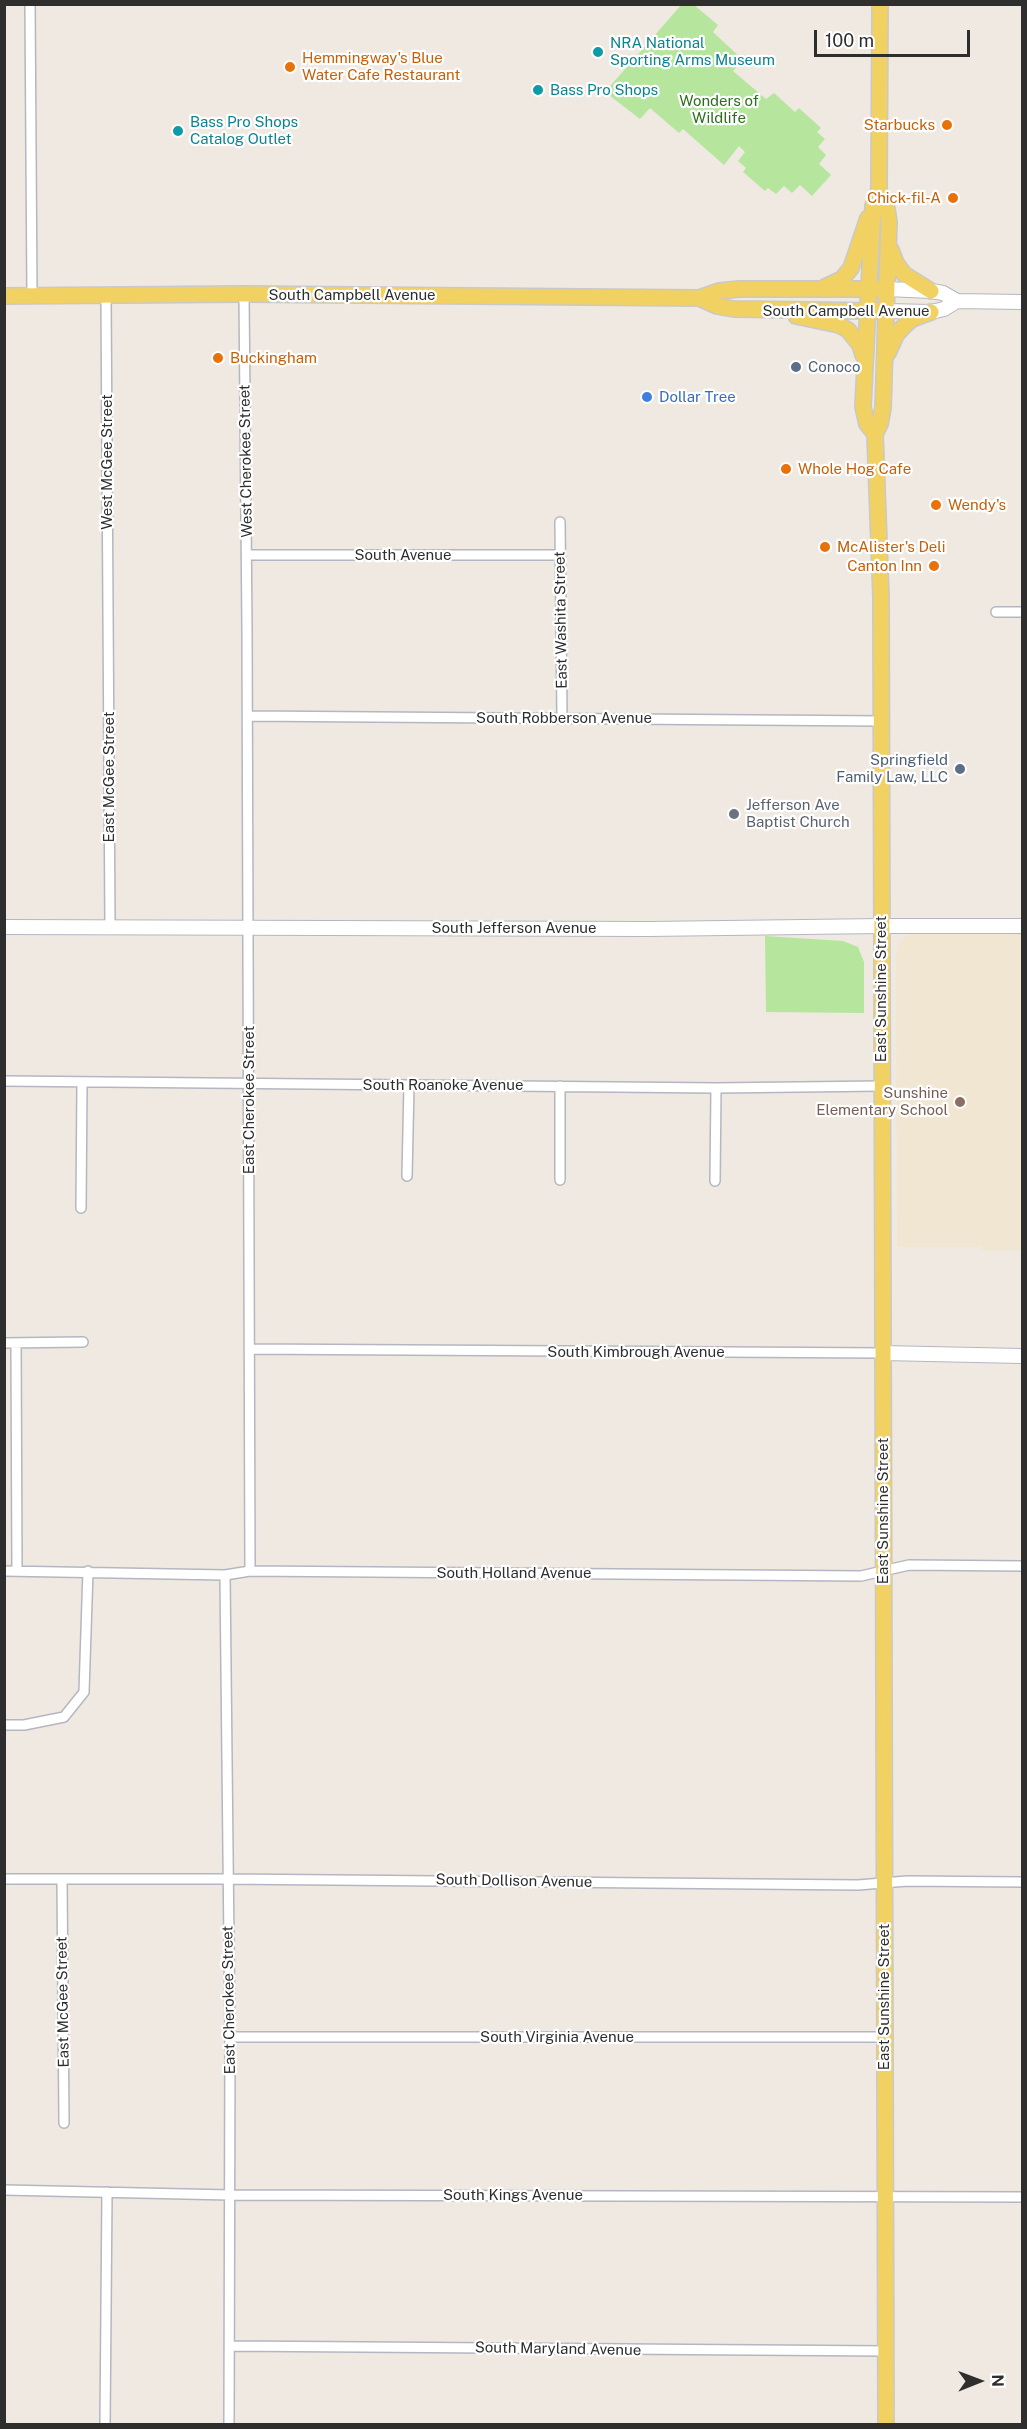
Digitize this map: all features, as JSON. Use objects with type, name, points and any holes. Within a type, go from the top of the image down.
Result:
[{"type":"main road","points":[[873,206],[863,407],[867,424],[875,434],[880,424],[883,408],[889,239],[888,215],[879,190],[880,4]]},
{"type":"main road","points":[[814,289],[835,284],[848,272],[879,190]]},
{"type":"main road","points":[[889,239],[896,263],[904,274],[932,291]]},
{"type":"main road","name":"South Campbell Avenue","points":[[4,296],[244,294],[699,298],[718,291],[887,289]]},
{"type":"main road","name":"South Campbell Avenue","points":[[699,298],[717,306],[734,309],[886,311]]},
{"type":"main road","points":[[782,311],[805,320],[839,325],[848,330],[860,345],[865,364]]},
{"type":"main road","points":[[885,364],[891,344],[903,327],[912,319],[931,312]]},
{"type":"main road","name":"East Sunshine Street","points":[[875,434],[881,598],[886,2424]]},
{"type":"street","points":[[30,4],[32,296]]},
{"type":"street","name":"South Campbell Avenue","points":[[887,289],[944,293],[957,301],[1023,302]]},
{"type":"street","name":"West Cherokee Street","points":[[244,294],[247,629]]},
{"type":"street","name":"West McGee Street","points":[[106,296],[108,627]]},
{"type":"street","name":"South Campbell Avenue","points":[[886,311],[931,312],[944,309],[957,301]]},
{"type":"street","name":"East Washita Street","points":[[560,522],[562,718]]},
{"type":"street","name":"South Avenue","points":[[247,555],[560,555]]},
{"type":"street","points":[[996,612],[1023,612]]},
{"type":"street","name":"East McGee Street","points":[[108,627],[110,926]]},
{"type":"street","name":"East Cherokee Street","points":[[247,629],[250,1571]]},
{"type":"street","name":"South Robberson Avenue","points":[[248,716],[880,721]]},
{"type":"street","name":"South Jefferson Avenue","points":[[4,927],[648,929],[1023,926]]},
{"type":"street","name":"South Roanoke Avenue","points":[[4,1081],[716,1088],[881,1086]]},
{"type":"street","points":[[81,1208],[82,1083]]},
{"type":"street","points":[[407,1176],[409,1085]]},
{"type":"street","points":[[560,1086],[560,1180]]},
{"type":"street","points":[[715,1181],[716,1088]]},
{"type":"street","points":[[4,1343],[83,1342]]},
{"type":"street","points":[[16,1343],[17,1571]]},
{"type":"street","name":"South Kimbrough Avenue","points":[[249,1349],[1023,1356]]},
{"type":"street","name":"South Holland Avenue","points":[[4,1571],[225,1575],[250,1571],[861,1576],[909,1565],[1023,1566]]},
{"type":"street","points":[[4,1725],[24,1725],[64,1717],[84,1692],[88,1571]]},
{"type":"street","name":"East Cherokee Street","points":[[225,1575],[230,2037],[229,2424]]},
{"type":"street","name":"South Dollison Avenue","points":[[4,1879],[847,1885],[1023,1882]]},
{"type":"street","name":"East McGee Street","points":[[62,1880],[64,2123]]},
{"type":"street","name":"South Virginia Avenue","points":[[230,2037],[884,2037]]},
{"type":"street","name":"South Kings Avenue","points":[[4,2190],[230,2194],[1023,2197]]},
{"type":"street","points":[[105,2424],[107,2192]]},
{"type":"street","name":"South Maryland Avenue","points":[[230,2346],[886,2351]]},
{"type":"shaded area","name":"Sunshine Elementary School","points":[[1022,932],[1022,1250],[982,1250],[982,1247],[897,1247],[896,957],[900,941],[912,933]]},
{"type":"green space","name":"Wonders of Wildlife","points":[[682,4],[694,5],[718,25],[713,32],[743,60],[733,71],[766,99],[774,93],[795,112],[799,108],[821,128],[817,132],[825,139],[818,147],[826,155],[819,164],[831,175],[812,196],[800,185],[792,193],[784,186],[776,194],[768,188],[765,191],[743,172],[746,168],[738,161],[745,152],[739,146],[724,165],[683,129],[679,133],[650,108],[640,119],[605,92]]},
{"type":"green space","points":[[765,936],[843,941],[858,947],[864,962],[864,1013],[766,1012]]},
{"type":"place","name":"NRA National Sporting Arms Museum","points":[[598,52]]},
{"type":"place","name":"Hemmingway's Blue Water Cafe Restaurant","points":[[290,67]]},
{"type":"place","name":"Bass Pro Shops","points":[[538,90]]},
{"type":"place","name":"Starbucks","points":[[947,125]]},
{"type":"place","name":"Bass Pro Shops Catalog Outlet","points":[[178,131]]},
{"type":"place","name":"Chick-fil-A","points":[[953,198]]},
{"type":"place","name":"Buckingham","points":[[218,358]]},
{"type":"place","name":"Conoco","points":[[796,367]]},
{"type":"place","name":"Dollar Tree","points":[[647,397]]},
{"type":"place","name":"Whole Hog Cafe","points":[[786,469]]},
{"type":"place","name":"Wendy's","points":[[936,505]]},
{"type":"place","name":"McAlister's Deli","points":[[825,547]]},
{"type":"place","name":"Canton Inn","points":[[934,566]]},
{"type":"place","name":"Springfield Family Law, LLC","points":[[960,769]]},
{"type":"place","name":"Jefferson Ave Baptist Church","points":[[734,814]]},
{"type":"place","name":"Sunshine Elementary School","points":[[960,1102]]}]
